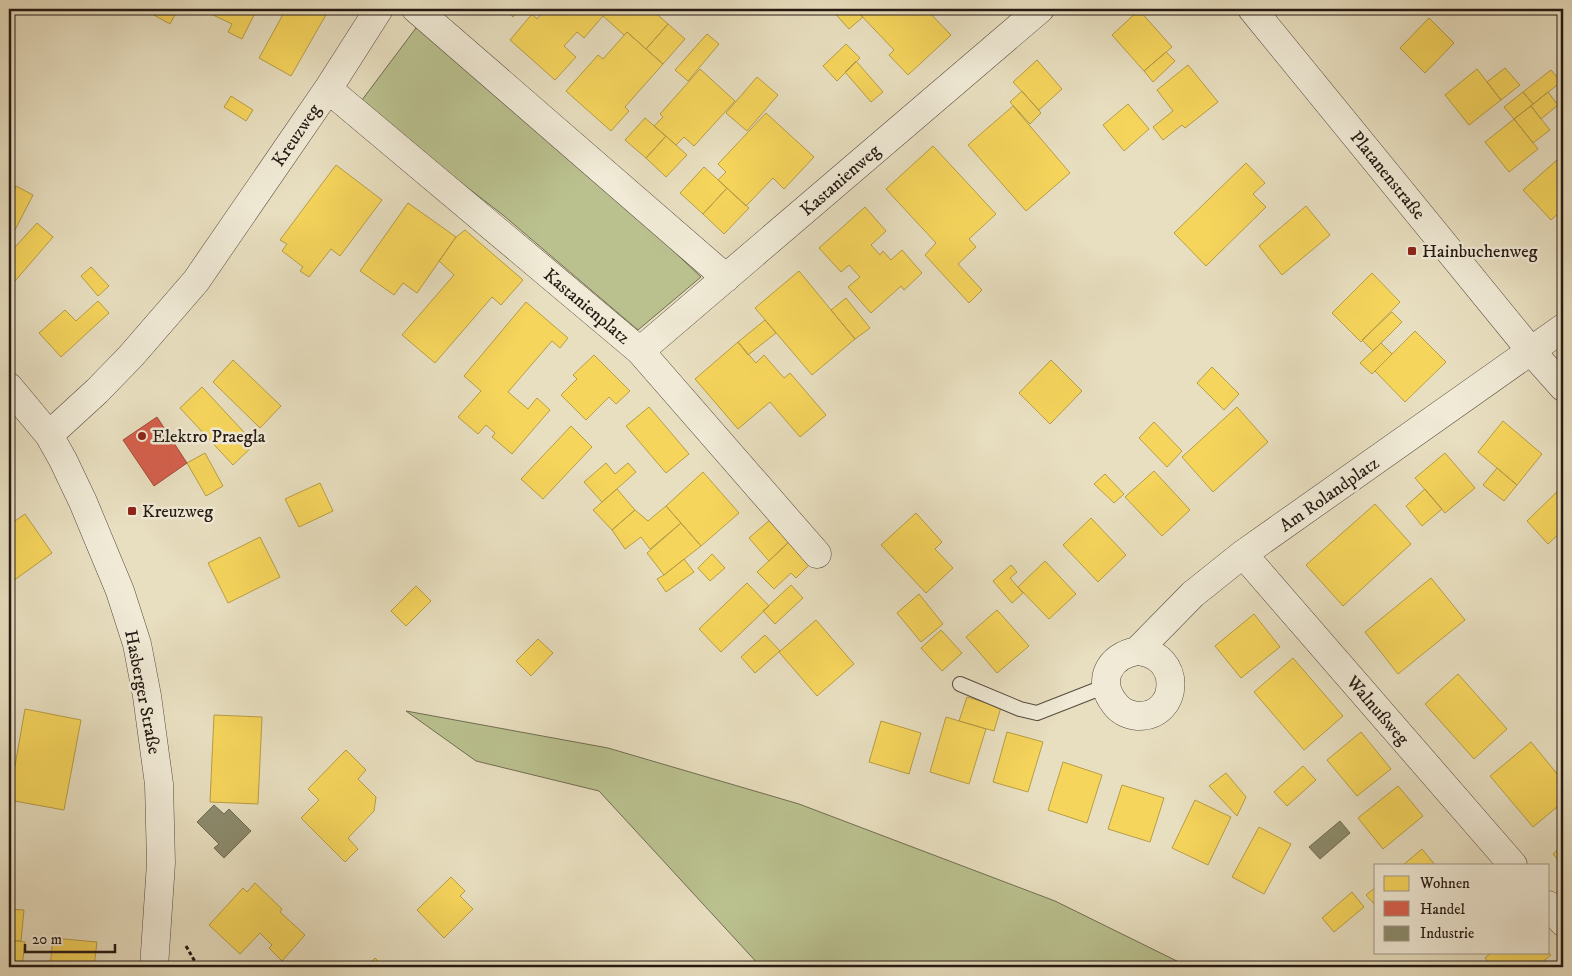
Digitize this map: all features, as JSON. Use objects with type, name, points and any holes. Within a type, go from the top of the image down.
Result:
[{"type":"street","name":"Kreuzweg","points":[[49,435],[97,391],[131,356],[196,282],[328,89],[379,9]]},
{"type":"street","points":[[416,9],[726,278]]},
{"type":"street","name":"Kastanienweg","points":[[640,351],[1040,9]]},
{"type":"street","name":"Platanenstraße","points":[[1252,9],[1563,388]]},
{"type":"street","name":"Kastanienplatz","points":[[328,89],[640,351],[816,554]]},
{"type":"street","points":[[1531,351],[1563,328]]},
{"type":"street","name":"Am Rolandplatz","points":[[1106,686],[1108,671],[1114,662],[1126,653],[1137,651],[1193,594],[1243,554],[1531,351]]},
{"type":"street","name":"Hasberger Straße","points":[[9,387],[49,435],[83,502],[120,591],[137,644],[148,696],[160,794],[161,863],[154,967]]},
{"type":"street","name":"Walnußweg","points":[[1243,554],[1512,864]]},
{"type":"street","points":[[1106,686],[1109,697],[1118,709],[1132,715],[1143,716],[1161,707],[1167,700],[1171,689],[1169,671],[1163,661],[1156,656],[1146,651],[1137,651]]},
{"type":"street","points":[[1550,907],[1563,922]]},
{"type":"lane","points":[[960,684],[1020,709],[1037,713],[1106,686]]},
{"type":"green space","points":[[419,24],[607,188],[701,277],[638,330],[503,215],[359,104]]},
{"type":"green space","points":[[406,711],[608,748],[799,804],[1055,901],[1189,967],[761,967],[599,791],[476,761]]},
{"type":"building: Wohnen","points":[[143,9],[178,9],[170,24]]},
{"type":"building: Wohnen","points":[[217,9],[257,9],[242,39],[228,32],[232,24],[213,15]]},
{"type":"building: Wohnen","points":[[286,9],[319,9],[327,13],[291,76],[259,58]]},
{"type":"building: Wohnen","points":[[504,9],[520,9],[513,17]]},
{"type":"building: Wohnen","points":[[546,9],[651,9],[668,24],[646,49],[627,32],[624,35],[603,16],[584,38],[577,32],[564,46],[576,57],[555,80],[510,40],[532,14],[537,19]]},
{"type":"building: Wohnen","points":[[831,9],[855,9],[863,17],[849,29]]},
{"type":"building: Wohnen","points":[[855,9],[917,9],[921,13],[926,9],[951,35],[908,75],[889,55],[894,50]]},
{"type":"building: Wohnen","points":[[1139,10],[1172,47],[1144,71],[1112,35]]},
{"type":"building: Wohnen","points":[[1429,18],[1454,43],[1425,73],[1400,48]]},
{"type":"building: Wohnen","points":[[668,24],[685,39],[663,64],[646,49]]},
{"type":"building: Wohnen","points":[[627,32],[663,64],[625,107],[629,111],[611,131],[566,91],[598,55],[603,59]]},
{"type":"building: Wohnen","points":[[707,34],[719,44],[688,81],[675,70]]},
{"type":"building: Wohnen","points":[[846,44],[860,58],[837,81],[823,66]]},
{"type":"building: Wohnen","points":[[1166,52],[1175,61],[1153,82],[1144,71]]},
{"type":"building: Wohnen","points":[[1037,60],[1062,89],[1039,110],[1013,82]]},
{"type":"building: Wohnen","points":[[856,61],[883,92],[871,102],[845,72]]},
{"type":"building: Wohnen","points":[[1188,65],[1218,102],[1185,128],[1182,125],[1163,140],[1153,127],[1173,111],[1157,90]]},
{"type":"building: Wohnen","points":[[1505,68],[1520,85],[1501,100],[1487,82]]},
{"type":"building: Wohnen","points":[[700,69],[735,101],[694,146],[684,137],[676,145],[654,126],[663,117],[660,114]]},
{"type":"building: Wohnen","points":[[1477,69],[1501,100],[1469,125],[1445,95]]},
{"type":"building: Wohnen","points":[[1551,70],[1561,82],[1533,104],[1523,92]]},
{"type":"building: Wohnen","points":[[757,77],[778,95],[747,131],[726,113]]},
{"type":"building: Wohnen","points":[[1022,91],[1041,113],[1030,124],[1010,102]]},
{"type":"building: Wohnen","points":[[1523,92],[1533,104],[1514,119],[1504,107]]},
{"type":"building: Wohnen","points":[[1548,92],[1558,105],[1541,119],[1531,106]]},
{"type":"building: Wohnen","points":[[231,96],[253,110],[246,121],[224,107]]},
{"type":"building: Wohnen","points":[[1128,104],[1149,129],[1124,151],[1103,125]]},
{"type":"building: Wohnen","points":[[1013,106],[1070,173],[1026,211],[968,145]]},
{"type":"building: Wohnen","points":[[1531,106],[1550,130],[1533,143],[1514,119]]},
{"type":"building: Wohnen","points":[[766,113],[814,157],[784,189],[773,178],[746,206],[718,180],[726,172],[718,164]]},
{"type":"building: Wohnen","points":[[645,118],[666,136],[646,158],[625,140]]},
{"type":"building: Wohnen","points":[[1514,119],[1538,149],[1509,172],[1485,142]]},
{"type":"building: Wohnen","points":[[666,136],[687,155],[666,177],[646,158]]},
{"type":"building: Wohnen","points":[[933,146],[996,214],[969,239],[976,247],[958,264],[982,290],[969,303],[925,255],[936,243],[886,189]]},
{"type":"building: Wohnen","points":[[1557,160],[1563,167],[1563,209],[1551,220],[1523,190]]},
{"type":"building: Wohnen","points":[[1246,163],[1265,183],[1253,194],[1266,207],[1206,266],[1174,233]]},
{"type":"building: Wohnen","points":[[336,165],[382,200],[340,256],[331,249],[309,277],[300,271],[303,267],[282,251],[287,244],[280,240]]},
{"type":"building: Wohnen","points":[[704,167],[727,188],[703,214],[680,193]]},
{"type":"building: Wohnen","points":[[16,186],[33,195],[15,230],[9,226],[9,201]]},
{"type":"building: Wohnen","points":[[727,188],[749,208],[724,234],[703,214]]},
{"type":"building: Wohnen","points":[[408,203],[456,237],[417,293],[403,283],[394,295],[360,271]]},
{"type":"building: Wohnen","points":[[1306,206],[1330,235],[1282,275],[1259,246]]},
{"type":"building: Wohnen","points":[[865,207],[886,231],[871,245],[880,255],[883,251],[891,260],[902,250],[922,273],[904,290],[901,286],[871,313],[848,287],[860,277],[849,265],[841,272],[819,248]]},
{"type":"building: Wohnen","points":[[37,223],[53,237],[9,288],[9,241],[15,247]]},
{"type":"building: Wohnen","points":[[465,230],[523,280],[501,305],[492,297],[435,363],[402,335],[454,275],[439,261],[456,237]]},
{"type":"building: Wohnen","points":[[91,267],[109,286],[98,296],[81,276]]},
{"type":"building: Wohnen","points":[[799,271],[855,339],[812,375],[755,308]]},
{"type":"building: Wohnen","points":[[1372,273],[1400,302],[1361,342],[1332,313]]},
{"type":"building: Wohnen","points":[[846,298],[870,328],[855,339],[831,310]]},
{"type":"building: Wohnen","points":[[98,301],[109,313],[61,357],[39,333],[65,310],[76,321]]},
{"type":"building: Wohnen","points":[[526,302],[568,338],[560,348],[552,341],[508,392],[528,409],[537,398],[550,410],[512,454],[492,437],[495,433],[486,425],[478,434],[458,417],[481,391],[464,376]]},
{"type":"building: Wohnen","points":[[1392,312],[1402,322],[1373,351],[1362,340]]},
{"type":"building: Wohnen","points":[[765,320],[776,333],[748,355],[738,342]]},
{"type":"building: Wohnen","points":[[1415,331],[1446,362],[1405,402],[1375,371]]},
{"type":"building: Wohnen","points":[[738,342],[756,363],[764,355],[784,378],[790,373],[826,415],[800,437],[770,402],[738,429],[695,379]]},
{"type":"building: Wohnen","points":[[1381,343],[1392,354],[1372,374],[1360,363]]},
{"type":"building: Wohnen","points":[[594,355],[630,391],[616,404],[609,397],[586,420],[561,395],[577,379],[573,375]]},
{"type":"building: Wohnen","points":[[233,360],[281,406],[260,428],[213,382]]},
{"type":"building: Wohnen","points":[[1051,360],[1082,391],[1050,424],[1019,393]]},
{"type":"building: Wohnen","points":[[1212,367],[1239,394],[1224,410],[1197,383]]},
{"type":"building: Wohnen","points":[[202,387],[255,444],[233,465],[180,408]]},
{"type":"building: Wohnen","points":[[649,407],[689,454],[666,473],[626,426]]},
{"type":"building: Wohnen","points":[[1237,407],[1268,442],[1213,492],[1182,457]]},
{"type":"building: Wohnen","points":[[1503,421],[1542,454],[1517,485],[1478,452]]},
{"type":"building: Wohnen","points":[[1154,422],[1182,451],[1167,467],[1139,438]]},
{"type":"building: Wohnen","points":[[571,426],[592,447],[543,499],[521,479]]},
{"type":"building: Wohnen","points":[[205,453],[223,486],[206,496],[187,463]]},
{"type":"building: Wohnen","points":[[1445,453],[1475,488],[1445,513],[1415,478]]},
{"type":"building: Wohnen","points":[[606,463],[615,474],[628,463],[636,472],[602,502],[584,482]]},
{"type":"building: Wohnen","points":[[1497,468],[1517,485],[1504,501],[1483,485]]},
{"type":"building: Wohnen","points":[[1154,471],[1190,510],[1162,536],[1125,497]]},
{"type":"building: Wohnen","points":[[703,472],[739,513],[701,546],[666,506]]},
{"type":"building: Wohnen","points":[[1105,474],[1124,494],[1114,503],[1094,484]]},
{"type":"building: Wohnen","points":[[320,483],[333,511],[299,527],[285,499]]},
{"type":"building: Wohnen","points":[[1563,486],[1563,530],[1548,544],[1527,521]]},
{"type":"building: Wohnen","points":[[617,489],[635,510],[612,530],[593,510]]},
{"type":"building: Wohnen","points":[[1425,489],[1442,509],[1422,526],[1406,506]]},
{"type":"building: Wohnen","points":[[1375,504],[1411,544],[1343,606],[1306,565]]},
{"type":"building: Wohnen","points":[[666,506],[681,523],[650,549],[641,537],[625,549],[612,530],[635,510],[648,521]]},
{"type":"building: Wohnen","points":[[916,513],[942,542],[935,549],[953,568],[926,593],[881,545]]},
{"type":"building: Wohnen","points":[[25,514],[52,553],[13,581],[9,575],[9,525]]},
{"type":"building: Wohnen","points":[[1091,518],[1126,555],[1098,582],[1063,545]]},
{"type":"building: Wohnen","points":[[771,519],[791,540],[769,561],[749,538]]},
{"type":"building: Wohnen","points":[[681,523],[701,546],[664,575],[647,553]]},
{"type":"building: Wohnen","points":[[260,537],[280,577],[228,603],[208,563]]},
{"type":"building: Wohnen","points":[[791,540],[812,562],[796,578],[791,573],[774,589],[757,572]]},
{"type":"building: Wohnen","points":[[712,554],[725,568],[710,581],[698,568]]},
{"type":"building: Wohnen","points":[[684,559],[694,572],[666,592],[657,579]]},
{"type":"building: Wohnen","points":[[1045,561],[1076,594],[1049,619],[1018,587]]},
{"type":"building: Wohnen","points":[[1011,565],[1017,572],[1010,578],[1023,593],[1012,603],[993,581]]},
{"type":"building: Wohnen","points":[[1431,578],[1465,620],[1398,674],[1365,632]]},
{"type":"building: Wohnen","points":[[747,583],[769,606],[721,652],[699,629]]},
{"type":"building: Wohnen","points":[[791,585],[803,598],[775,624],[763,611]]},
{"type":"building: Wohnen","points":[[416,586],[431,601],[406,626],[391,611]]},
{"type":"building: Wohnen","points":[[919,594],[943,624],[921,642],[897,613]]},
{"type":"building: Wohnen","points":[[997,610],[1029,646],[997,673],[966,637]]},
{"type":"building: Wohnen","points":[[1254,614],[1280,647],[1241,678],[1215,646]]},
{"type":"building: Wohnen","points":[[816,620],[854,664],[817,696],[779,652]]},
{"type":"building: Wohnen","points":[[941,630],[962,653],[942,671],[921,648]]},
{"type":"building: Wohnen","points":[[765,635],[780,651],[755,673],[741,657]]},
{"type":"building: Wohnen","points":[[538,639],[553,653],[531,676],[516,661]]},
{"type":"building: Wohnen","points":[[1293,658],[1343,716],[1304,750],[1254,692]]},
{"type":"building: Wohnen","points":[[1458,674],[1507,729],[1474,759],[1425,704]]},
{"type":"building: Wohnen","points":[[967,697],[1001,707],[994,731],[959,721]]},
{"type":"building: Wohnen","points":[[25,709],[81,720],[64,810],[9,800]]},
{"type":"building: Wohnen","points":[[214,715],[262,717],[258,804],[210,802]]},
{"type":"building: Wohnen","points":[[946,717],[986,729],[969,784],[930,772]]},
{"type":"building: Wohnen","points":[[881,721],[921,733],[909,774],[869,762]]},
{"type":"building: Wohnen","points":[[1007,732],[1043,742],[1028,792],[993,782]]},
{"type":"building: Wohnen","points":[[1361,732],[1391,769],[1357,796],[1327,760]]},
{"type":"building: Wohnen","points":[[1531,742],[1563,781],[1563,802],[1533,827],[1490,776]]},
{"type":"building: Wohnen","points":[[346,750],[366,770],[358,779],[376,797],[374,811],[348,838],[358,849],[345,862],[301,818],[319,800],[308,789]]},
{"type":"building: Wohnen","points":[[1063,762],[1102,775],[1087,823],[1048,810]]},
{"type":"building: Wohnen","points":[[1303,766],[1316,780],[1287,806],[1274,792]]},
{"type":"building: Wohnen","points":[[1226,773],[1246,797],[1237,816],[1209,786]]},
{"type":"building: Wohnen","points":[[1122,785],[1164,798],[1150,842],[1108,829]]},
{"type":"building: Wohnen","points":[[1398,786],[1423,816],[1383,849],[1358,818]]},
{"type":"building: Wohnen","points":[[1195,800],[1231,817],[1208,865],[1172,848]]},
{"type":"building: Wohnen","points":[[1259,827],[1291,844],[1264,894],[1232,877]]},
{"type":"building: Wohnen","points":[[1563,845],[1563,865],[1553,854]]},
{"type":"building: Wohnen","points":[[1422,849],[1434,864],[1404,864]]},
{"type":"building: Wohnen","points":[[451,877],[465,891],[460,896],[473,909],[444,938],[417,910]]},
{"type":"building: Wohnen","points":[[255,883],[282,909],[280,912],[305,935],[282,961],[269,948],[272,945],[260,933],[240,954],[209,925],[243,888],[247,892]]},
{"type":"building: Wohnen","points":[[1374,889],[1374,904],[1366,895]]},
{"type":"building: Wohnen","points":[[1352,892],[1364,907],[1334,932],[1322,918]]},
{"type":"building: Wohnen","points":[[9,909],[24,910],[21,941],[9,940]]},
{"type":"building: Wohnen","points":[[53,938],[97,942],[94,967],[50,967]]},
{"type":"building: Wohnen","points":[[9,940],[25,942],[22,967],[9,967]]},
{"type":"building: Wohnen","points":[[1490,954],[1551,955],[1536,967],[1493,967],[1485,958]]},
{"type":"building: Wohnen","points":[[375,958],[384,967],[366,967]]},
{"type":"building: Handel","points":[[157,417],[187,463],[154,486],[123,440]]},
{"type":"building: Industrie","points":[[214,805],[224,814],[229,809],[251,831],[224,858],[214,848],[219,844],[197,822]]},
{"type":"building: Industrie","points":[[1340,821],[1350,833],[1320,859],[1309,847]]},
{"type":"place","name":"Hainbuchenweg","points":[[1412,251]]},
{"type":"place","name":"Elektro Praegla","points":[[142,436]]},
{"type":"place","name":"Kreuzweg","points":[[132,511]]}]
